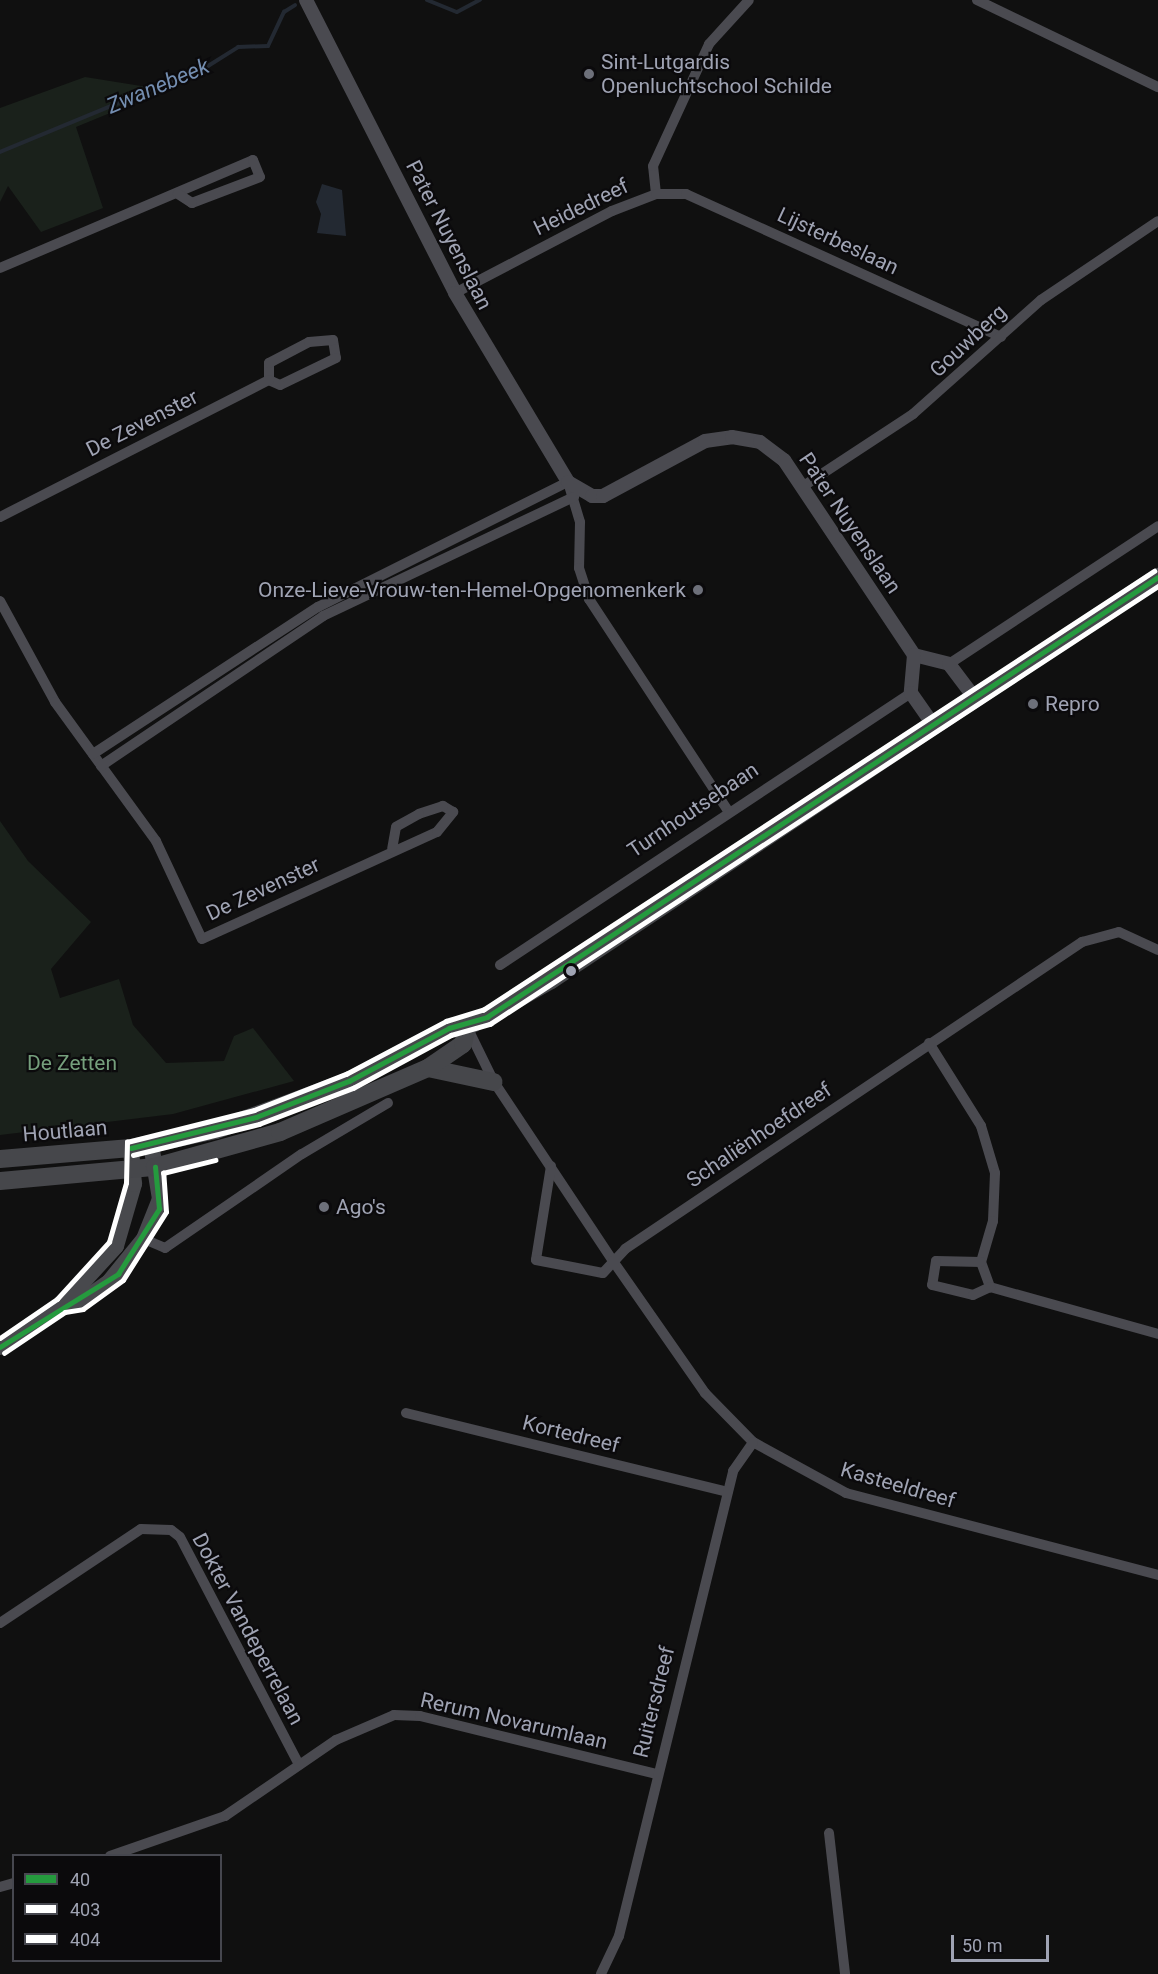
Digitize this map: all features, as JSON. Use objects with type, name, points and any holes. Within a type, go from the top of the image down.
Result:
[{"type":"main road","points":[[933,725],[1158,578]]},
{"type":"main road","name":"Houtlaan","points":[[0,1159],[131,1148],[256,1118],[349,1081],[449,1028],[467,1027],[487,1017],[933,725]]},
{"type":"main road","points":[[0,1182],[155,1167],[280,1132],[428,1068],[463,1044],[467,1027]]},
{"type":"main road","points":[[428,1068],[494,1082]]},
{"type":"main road","points":[[62,1305],[79,1303],[110,1282],[144,1239],[160,1199],[151,1144]]},
{"type":"main road","points":[[0,1347],[62,1305],[105,1262],[123,1231],[134,1169],[131,1148]]},
{"type":"main road","points":[[123,1231],[144,1239]]},
{"type":"street","name":"Pater Nuyenslaan","points":[[306,0],[455,293],[568,482],[574,497],[579,568],[589,599],[729,812]]},
{"type":"street","name":"Heidedreef","points":[[455,293],[612,211],[656,195],[653,166],[710,44],[749,0]]},
{"type":"street","points":[[977,0],[1158,87]]},
{"type":"street","points":[[0,268],[178,194],[253,160],[260,177],[192,203],[178,194]]},
{"type":"street","name":"Lijsterbeslaan","points":[[656,195],[686,194],[1001,338]]},
{"type":"street","name":"Gouwberg","points":[[802,487],[913,414],[1041,300],[1158,221]]},
{"type":"street","name":"De Zevenster","points":[[333,340],[336,358],[280,385],[269,380],[269,363],[309,342],[333,340]]},
{"type":"street","name":"De Zevenster","points":[[0,518],[269,380]]},
{"type":"street","name":"Pater Nuyenslaan","points":[[568,482],[591,496],[603,496],[705,441],[732,437],[775,451],[802,487],[914,655]]},
{"type":"street","points":[[93,754],[320,611],[568,482]]},
{"type":"street","points":[[320,611],[438,562],[574,497]]},
{"type":"street","points":[[949,664],[1158,525]]},
{"type":"street","points":[[433,551],[438,562]]},
{"type":"street","name":"De Zevenster","points":[[0,601],[21,646],[101,766],[156,841],[202,939],[392,849],[437,832],[453,812],[443,806],[419,814],[396,827],[392,849]]},
{"type":"street","points":[[933,725],[911,693],[914,655],[949,664],[974,698]]},
{"type":"street","points":[[101,766],[210,681]]},
{"type":"street","name":"Turnhoutsebaan","points":[[500,965],[911,693]]},
{"type":"street","name":"Schaliënhoefdreef","points":[[613,1261],[929,1043],[1103,933],[1137,936],[1158,950]]},
{"type":"street","name":"Kasteeldreef","points":[[467,1027],[494,1082],[613,1261],[705,1393],[753,1442],[846,1493],[1158,1575]]},
{"type":"street","points":[[929,1043],[981,1126],[995,1173],[993,1221],[981,1262],[990,1287]]},
{"type":"street","points":[[144,1239],[165,1248],[302,1154],[388,1103]]},
{"type":"street","points":[[551,1166],[536,1260],[603,1273],[613,1261]]},
{"type":"street","points":[[981,1262],[936,1261],[932,1285],[973,1295],[990,1287],[1158,1334]]},
{"type":"street","name":"Kortedreef","points":[[406,1413],[728,1492]]},
{"type":"street","name":"Ruitersdreef","points":[[601,1974],[619,1936],[656,1774],[733,1472],[753,1442]]},
{"type":"street","name":"Dokter Vandeperrelaan","points":[[0,1623],[141,1529],[171,1530],[180,1537],[299,1765]]},
{"type":"street","name":"Rerum Novarumlaan","points":[[116,1854],[225,1816],[299,1765],[370,1722],[420,1716],[656,1774]]},
{"type":"street","points":[[829,1833],[845,1974]]},
{"type":"green space","points":[[85,77],[166,90],[76,127],[103,208],[41,232],[8,186],[0,202],[0,108]]},
{"type":"green space","name":"De Zetten","points":[[0,821],[28,861],[91,922],[51,969],[60,998],[119,979],[133,1025],[166,1063],[224,1061],[234,1036],[253,1028],[294,1081],[173,1114],[0,1135]]},
{"type":"shaded area","points":[[322,184],[342,190],[346,236],[317,233],[321,214],[316,202]]},
{"type":"waterway","name":"Zwanebeek","points":[[427,0],[457,12],[480,0]]},
{"type":"waterway","name":"Zwanebeek","points":[[0,152],[208,66],[238,47],[268,46],[284,12],[295,5]]},
{"type":"transit line","name":"404","points":[[0,1338],[57,1299],[109,1242],[126,1183],[127,1142],[254,1110],[346,1074],[446,1021],[483,1010],[1154,571]]},
{"type":"transit line","name":"40","points":[[131,1148],[256,1117],[349,1081],[449,1028],[487,1017],[1158,577]]},
{"type":"transit line","name":"403","points":[[133,1155],[259,1124],[353,1088],[451,1035],[490,1024],[1158,586]]},
{"type":"transit line","name":"403","points":[[4,1353],[65,1312],[83,1309],[123,1280],[166,1212],[163,1173],[215,1160]]},
{"type":"transit line","name":"40","points":[[0,1347],[118,1274],[159,1209],[155,1167]]},
{"type":"place","name":"Sint-Lutgardis Openluchtschool Schilde","points":[[589,74]]},
{"type":"place","name":"Onze-Lieve-Vrouw-ten-Hemel-Opgenomenkerk","points":[[698,590]]},
{"type":"place","name":"Repro","points":[[1033,704]]},
{"type":"place","name":"Ago's","points":[[324,1207]]}]
